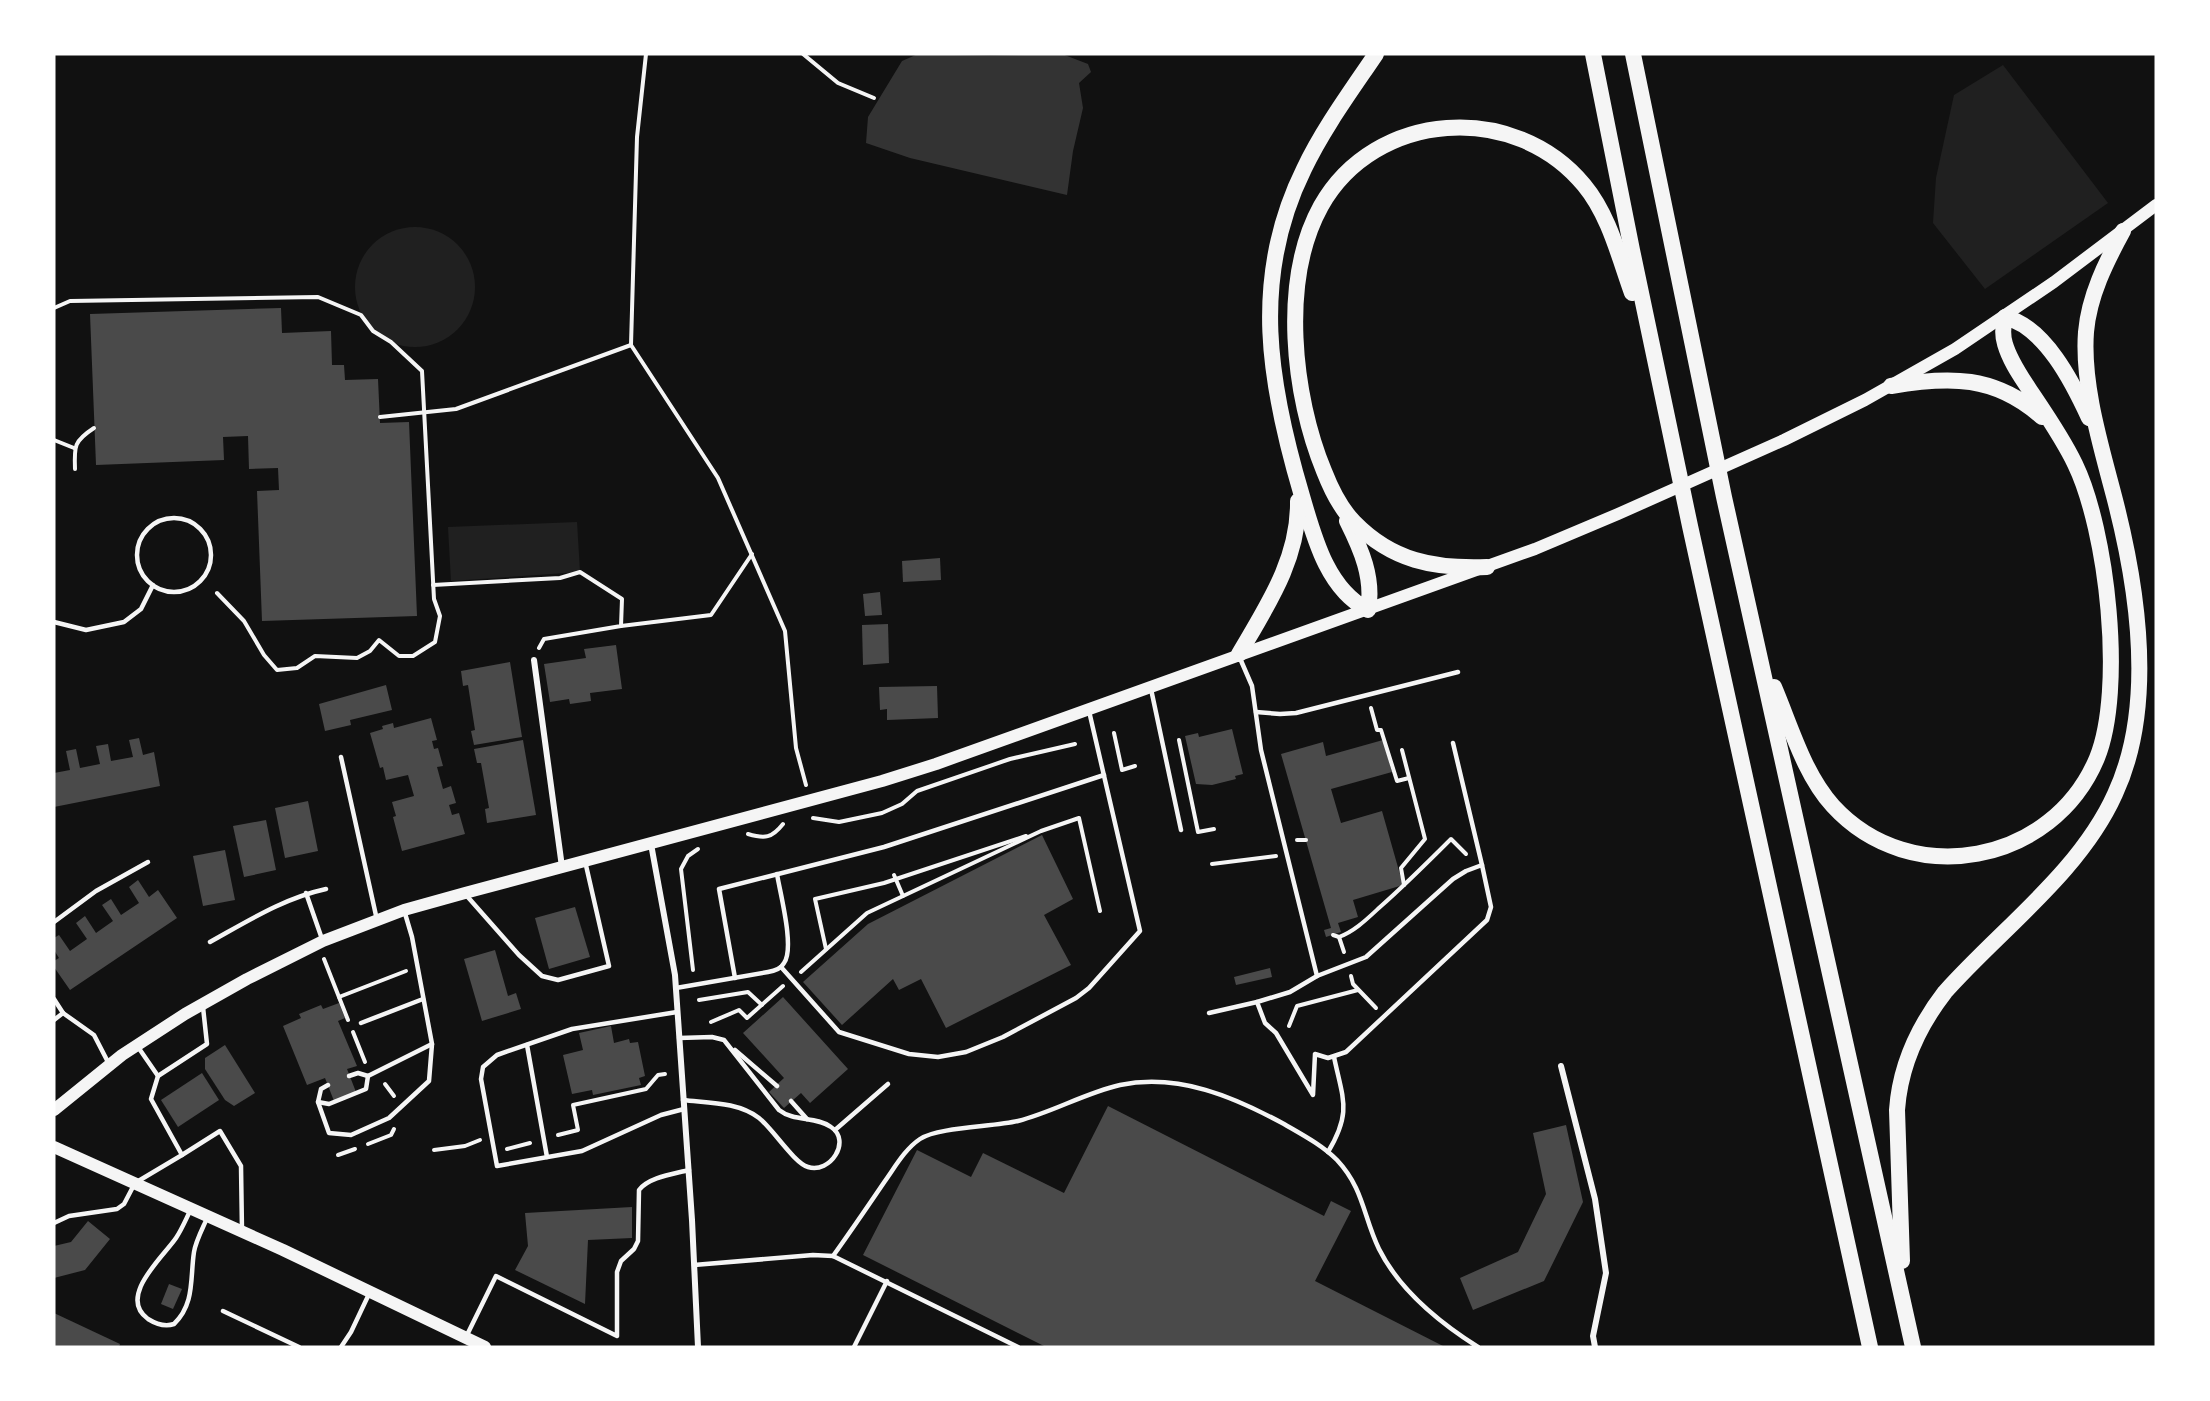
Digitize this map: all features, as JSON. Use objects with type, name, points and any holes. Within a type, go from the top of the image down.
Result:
[{"type":"highway","points":[[1376,54],[1327,128],[1304,168],[1288,206],[1277,249],[1271,293],[1271,359],[1280,416],[1311,525],[1335,580],[1347,596],[1368,610],[1371,585],[1357,542],[1335,497],[1314,443],[1300,382],[1296,320],[1299,275],[1311,226],[1328,195],[1360,159],[1389,143],[1428,130],[1459,127],[1478,128],[1524,140],[1561,163],[1583,184],[1601,211],[1652,346]]},
{"type":"highway","points":[[1593,54],[1652,346],[1870,1347]]},
{"type":"highway","points":[[1633,54],[1724,497],[1913,1347]]},
{"type":"highway","points":[[1904,1306],[1897,1110],[1899,1087],[1913,1044],[1930,1013],[1950,987],[2088,841],[2116,794],[2129,755],[2138,693],[2135,614],[2127,550],[2106,467],[2090,389],[2086,354],[2089,312],[2100,279],[2123,231]]},
{"type":"highway","points":[[1758,648],[1814,779],[1833,806],[1860,830],[1895,848],[1916,854],[1946,856],[1976,854],[2016,842],[2042,827],[2059,813],[2074,796],[2092,767],[2105,728],[2110,690],[2109,620],[2096,530],[2082,481],[2058,434],[2008,352],[2003,334],[2005,317],[2018,322],[2034,334],[2063,370],[2086,411],[2106,467]]},
{"type":"highway","points":[[1891,386],[1941,379],[1972,381],[1986,385],[2025,404],[2058,434]]},
{"type":"highway","points":[[1239,654],[1276,590],[1295,542],[1298,501],[1294,468]]},
{"type":"highway","points":[[1335,497],[1361,529],[1396,552],[1438,566],[1487,567]]},
{"type":"main road","points":[[54,1110],[137,1045],[202,1003],[323,941],[377,920],[465,893],[882,781],[961,755],[1487,567],[1618,514],[1784,440],[1934,362],[2005,317],[2156,205]]},
{"type":"main road","points":[[54,1148],[208,1216],[484,1347]]},
{"type":"street","points":[[534,660],[562,867]]},
{"type":"street","points":[[650,843],[672,952],[676,988],[689,1170],[698,1347]]},
{"type":"street","points":[[1561,1066],[1595,1200],[1606,1273],[1593,1336],[1595,1347]]},
{"type":"lane","points":[[177,518],[189,521],[206,537],[210,549],[210,561],[206,572],[199,582],[177,591],[164,590],[153,585],[144,577],[138,560],[139,542],[145,531],[154,523],[165,519],[177,518]]},
{"type":"lane","points":[[54,622],[86,630],[124,622],[141,609],[153,585]]},
{"type":"lane","points":[[1239,654],[1252,686],[1259,742],[1317,976]]},
{"type":"lane","points":[[1256,712],[1296,713],[1458,672]]},
{"type":"lane","points":[[1150,686],[1181,830]]},
{"type":"lane","points":[[781,967],[834,1028],[845,1035],[920,1056],[946,1056],[966,1052],[1019,1030],[1076,999],[1089,988],[1140,931],[1089,709]]},
{"type":"lane","points":[[1257,1002],[1264,1023],[1276,1033],[1313,1095],[1315,1054],[1328,1058],[1346,1052],[1484,925],[1491,908],[1453,743]]},
{"type":"lane","points":[[341,757],[377,920]]},
{"type":"lane","points":[[735,978],[719,889],[884,847],[1104,775]]},
{"type":"lane","points":[[465,893],[519,955],[542,976],[558,980],[609,966],[585,861]]},
{"type":"lane","points":[[54,922],[96,891],[148,862]]},
{"type":"lane","points":[[1209,1012],[1290,992],[1317,976],[1366,957],[1453,879],[1482,865]]},
{"type":"lane","points":[[676,988],[768,972],[781,967],[787,957],[789,943],[777,874]]},
{"type":"lane","points":[[210,942],[286,901],[306,893],[326,889]]},
{"type":"lane","points":[[306,893],[323,941]]},
{"type":"lane","points":[[328,1085],[321,1089],[318,1102],[329,1133],[351,1135],[395,1113],[429,1081],[432,1044],[412,936],[404,910]]},
{"type":"lane","points":[[54,999],[63,1013],[94,1035],[110,1065]]},
{"type":"lane","points":[[361,1023],[423,999]]},
{"type":"lane","points":[[182,1155],[151,1099],[158,1076],[207,1044],[202,1003]]},
{"type":"lane","points":[[677,1012],[572,1029],[497,1055],[483,1067],[481,1078],[497,1166],[582,1151],[661,1115],[684,1110]]},
{"type":"lane","points":[[54,1020],[63,1013]]},
{"type":"lane","points":[[679,1038],[716,1037],[724,1040],[777,1086]]},
{"type":"lane","points":[[349,1076],[358,1073],[368,1076],[432,1044]]},
{"type":"lane","points":[[137,1045],[158,1076]]},
{"type":"lane","points":[[527,1045],[547,1157]]},
{"type":"lane","points":[[684,1100],[732,1106],[748,1111],[763,1122],[799,1161],[808,1167],[820,1168],[834,1159],[840,1144],[835,1130],[825,1124],[790,1117],[779,1110],[731,1047]]},
{"type":"lane","points":[[1328,1152],[1341,1129],[1344,1115],[1334,1057]]},
{"type":"lane","points":[[318,1102],[329,1104],[366,1089],[368,1076]]},
{"type":"lane","points":[[833,1256],[907,1151],[919,1140],[934,1133],[1020,1121],[1119,1085],[1163,1081],[1212,1092],[1252,1107],[1308,1138],[1328,1152],[1345,1170],[1358,1189],[1379,1249],[1392,1269],[1435,1317],[1478,1347]]},
{"type":"lane","points":[[835,1130],[888,1084]]},
{"type":"lane","points":[[791,1101],[809,1120]]},
{"type":"lane","points":[[54,1223],[75,1215],[117,1209],[124,1204],[135,1184],[220,1131],[241,1166],[242,1232]]},
{"type":"lane","points":[[466,1338],[496,1276],[617,1336],[617,1272],[621,1260],[634,1249],[638,1241],[639,1190],[653,1181],[689,1170]]},
{"type":"lane","points":[[191,1209],[179,1234],[152,1268],[137,1299],[139,1309],[150,1320],[158,1324],[165,1326],[174,1324],[185,1308],[192,1284],[195,1247],[208,1216]]},
{"type":"lane","points":[[694,1265],[813,1255],[833,1256],[1018,1347]]},
{"type":"lane","points":[[854,1347],[887,1281]]},
{"type":"lane","points":[[341,1347],[351,1332],[370,1291]]},
{"type":"lane","points":[[223,1311],[299,1347]]},
{"type":"path","points":[[646,54],[637,137],[632,345],[718,478],[785,631],[796,748],[807,786]]},
{"type":"path","points":[[803,54],[838,83],[874,98]]},
{"type":"path","points":[[54,308],[70,300],[318,297],[361,315],[373,331],[390,342],[422,371],[434,599],[440,616],[435,642],[413,656],[399,656],[379,640],[370,651],[357,658],[315,656],[297,668],[277,670],[264,656],[244,621],[217,593]]},
{"type":"path","points":[[380,417],[456,409],[632,345]]},
{"type":"path","points":[[75,469],[74,448],[83,435],[94,428]]},
{"type":"path","points":[[54,440],[74,448]]},
{"type":"path","points":[[534,660],[544,639],[621,626],[711,615],[752,554]]},
{"type":"path","points":[[433,585],[560,578],[580,572],[622,599],[621,626]]},
{"type":"path","points":[[1366,695],[1377,730],[1381,730],[1397,781],[1409,778]]},
{"type":"path","points":[[1114,733],[1122,770],[1135,766]]},
{"type":"path","points":[[1179,740],[1198,832],[1214,829]]},
{"type":"path","points":[[806,819],[815,818],[839,822],[882,813],[902,804],[917,791],[1010,759],[1075,744]]},
{"type":"path","points":[[1402,750],[1425,839],[1401,868],[1404,886]]},
{"type":"path","points":[[826,949],[814,899],[895,877],[1078,818],[1100,911]]},
{"type":"path","points":[[739,837],[749,834],[760,838],[775,834],[783,823],[790,821]]},
{"type":"path","points":[[800,972],[867,913],[1041,831]]},
{"type":"path","points":[[1339,937],[1350,933],[1364,922],[1451,839],[1466,854]]},
{"type":"path","points":[[1212,864],[1276,856],[1298,840],[1306,840]]},
{"type":"path","points":[[693,970],[681,869],[688,856],[697,849],[708,846]]},
{"type":"path","points":[[895,877],[903,896]]},
{"type":"path","points":[[324,959],[366,1064]]},
{"type":"path","points":[[339,997],[418,966]]},
{"type":"path","points":[[711,1022],[739,1010],[747,1018],[785,984]]},
{"type":"path","points":[[770,985],[772,996]]},
{"type":"path","points":[[1289,1026],[1298,1006],[1358,990]]},
{"type":"path","points":[[699,1000],[748,992],[762,1005]]},
{"type":"path","points":[[558,1135],[578,1130],[573,1105],[646,1089],[658,1075],[665,1074]]},
{"type":"path","points":[[386,1084],[395,1096]]},
{"type":"path","points":[[434,1150],[465,1146],[484,1139]]},
{"type":"path","points":[[507,1149],[530,1143]]},
{"type":"shaded area","points":[[918,54],[990,56],[1062,54],[1088,64],[1091,72],[1079,83],[1083,108],[1073,151],[1067,195],[910,158],[866,143],[868,117],[902,61]]},
{"type":"shaded area","points":[[2003,65],[2108,203],[1985,289],[1933,223],[1936,178],[1954,95]]},
{"type":"shaded area","points":[[415,227],[438,232],[457,245],[470,264],[475,287],[470,310],[457,329],[438,342],[415,347],[392,342],[373,329],[360,310],[355,287],[360,264],[373,245],[392,232]]},
{"type":"shaded area","points":[[577,522],[580,572],[451,581],[448,527]]},
{"type":"building","points":[[281,308],[282,333],[331,331],[332,365],[344,365],[345,380],[378,379],[380,423],[409,422],[417,616],[262,621],[257,491],[279,490],[278,468],[249,469],[248,436],[223,437],[224,460],[96,465],[90,314]]},
{"type":"building","points":[[940,558],[941,580],[903,582],[902,561]]},
{"type":"building","points":[[880,592],[882,615],[865,616],[863,594]]},
{"type":"building","points":[[888,624],[889,663],[863,665],[862,625]]},
{"type":"building","points":[[616,645],[622,689],[590,693],[591,701],[570,704],[569,699],[550,702],[544,664],[586,658],[584,649]]},
{"type":"building","points":[[510,662],[522,737],[474,745],[471,731],[475,730],[468,685],[463,686],[461,671]]},
{"type":"building","points":[[386,685],[392,710],[350,720],[351,725],[325,731],[319,704]]},
{"type":"building","points":[[937,686],[938,718],[887,720],[887,709],[880,710],[879,687]]},
{"type":"building","points":[[431,718],[437,740],[432,741],[434,749],[438,748],[443,766],[437,767],[443,789],[451,786],[456,803],[449,805],[452,815],[459,813],[465,834],[402,851],[393,817],[396,816],[392,802],[414,796],[408,775],[386,780],[383,767],[380,768],[370,733],[393,723],[394,728]]},
{"type":"building","points":[[1232,729],[1243,774],[1235,776],[1236,779],[1212,785],[1196,784],[1185,736],[1198,733],[1199,737]]},
{"type":"building","points":[[139,738],[143,755],[154,752],[160,786],[54,807],[54,773],[70,770],[66,751],[76,749],[80,768],[100,764],[96,746],[108,744],[111,761],[133,757],[129,740]]},
{"type":"building","points":[[523,740],[536,815],[487,823],[485,809],[489,808],[481,763],[477,763],[474,749]]},
{"type":"building","points":[[1383,740],[1392,772],[1331,789],[1341,823],[1382,811],[1403,885],[1353,900],[1358,917],[1338,923],[1341,932],[1326,937],[1324,930],[1331,928],[1281,754],[1323,742],[1326,756]]},
{"type":"building","points":[[308,801],[318,851],[285,858],[275,808]]},
{"type":"building","points":[[266,820],[276,870],[244,877],[233,826]]},
{"type":"building","points":[[1042,835],[1073,899],[1044,915],[1071,965],[946,1028],[921,979],[899,990],[893,979],[842,1025],[803,982],[868,924]]},
{"type":"building","points":[[225,850],[235,900],[203,906],[193,856]]},
{"type":"building","points":[[138,880],[149,897],[158,890],[177,918],[70,990],[54,967],[54,961],[59,958],[54,950],[54,938],[59,935],[70,951],[87,939],[76,923],[85,916],[96,933],[113,921],[102,905],[111,899],[121,915],[139,903],[129,887]]},
{"type":"building","points":[[575,907],[590,957],[549,969],[535,918]]},
{"type":"building","points":[[495,950],[508,996],[516,993],[521,1009],[482,1021],[464,959]]},
{"type":"building","points":[[1270,968],[1272,977],[1236,985],[1234,977]]},
{"type":"building","points":[[783,997],[848,1069],[810,1103],[801,1093],[784,1108],[769,1092],[784,1078],[743,1033]]},
{"type":"building","points":[[339,1003],[345,1018],[338,1021],[357,1066],[347,1069],[356,1092],[334,1101],[325,1078],[307,1085],[283,1026],[301,1018],[299,1014],[321,1005],[323,1009]]},
{"type":"building","points":[[611,1026],[614,1043],[629,1039],[630,1043],[638,1042],[645,1076],[639,1078],[641,1085],[593,1095],[592,1090],[572,1094],[563,1055],[583,1050],[579,1033]]},
{"type":"building","points":[[225,1045],[255,1093],[234,1106],[225,1100],[205,1069],[205,1058]]},
{"type":"building","points":[[202,1073],[219,1100],[178,1127],[161,1100]]},
{"type":"building","points":[[1108,1106],[1324,1216],[1331,1201],[1351,1211],[1315,1281],[1445,1347],[1046,1347],[863,1255],[917,1150],[971,1177],[983,1153],[1064,1193]]},
{"type":"building","points":[[1566,1125],[1583,1202],[1544,1281],[1473,1310],[1460,1278],[1518,1252],[1546,1194],[1533,1133]]},
{"type":"building","points":[[632,1207],[632,1238],[588,1240],[585,1304],[515,1270],[528,1246],[525,1213]]},
{"type":"building","points":[[88,1221],[110,1239],[85,1270],[54,1278],[54,1246],[71,1242]]},
{"type":"building","points":[[169,1284],[182,1289],[173,1309],[161,1304]]},
{"type":"building","points":[[54,1313],[120,1344],[119,1347],[54,1347]]}]
